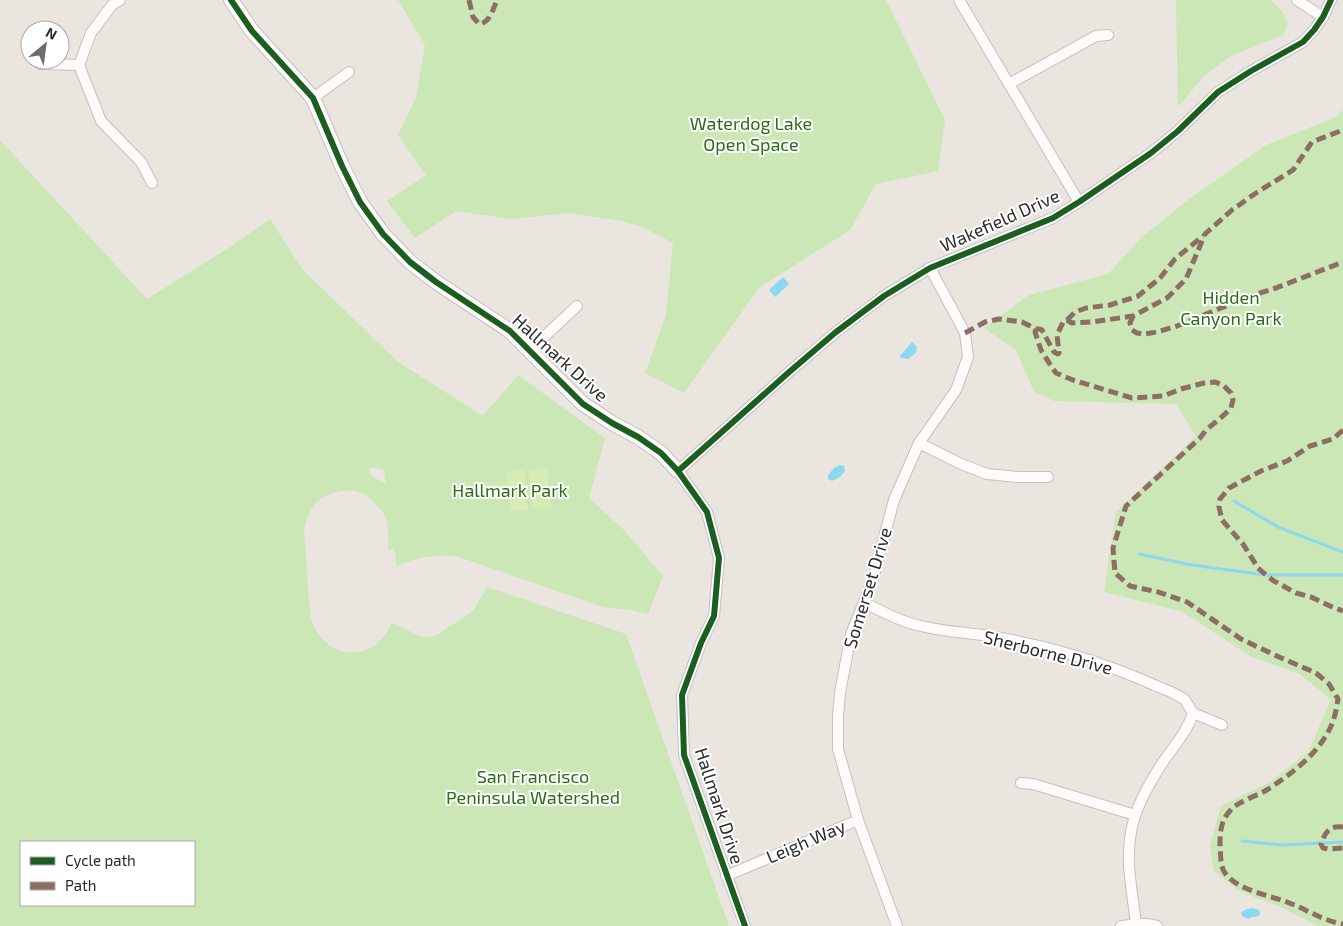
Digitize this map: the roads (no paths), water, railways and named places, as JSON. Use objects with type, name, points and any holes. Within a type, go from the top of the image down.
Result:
[{"type":"street","points":[[120,0],[112,6],[92,33],[79,65],[101,121],[141,162],[152,183]]},
{"type":"street","name":"Hallmark Drive","points":[[230,0],[252,31],[313,98],[342,166],[360,202],[383,234],[410,262],[436,282],[510,331],[583,404],[661,453],[678,471],[706,512],[718,558],[714,616],[701,643],[682,695],[684,755],[745,926]]},
{"type":"street","name":"Wakefield Drive","points":[[959,0],[1079,202]]},
{"type":"street","points":[[1297,0],[1323,18]]},
{"type":"street","name":"Wakefield Drive","points":[[678,471],[836,332],[884,296],[930,268],[1053,218],[1079,202],[1151,153],[1178,131],[1218,92],[1303,42],[1323,18],[1331,0]]},
{"type":"street","points":[[1010,84],[1096,36],[1108,35]]},
{"type":"street","points":[[70,65],[79,65]]},
{"type":"street","points":[[313,98],[349,72]]},
{"type":"street","name":"Somerset Drive","points":[[897,926],[858,820],[838,749],[838,716],[840,693],[851,634],[872,582],[894,500],[919,443],[956,390],[968,357],[965,333],[930,268]]},
{"type":"street","points":[[530,350],[577,306]]},
{"type":"street","points":[[919,443],[961,464],[987,474],[1017,477],[1048,477]]},
{"type":"street","name":"Sherborne Drive","points":[[865,603],[915,625],[1024,643],[1118,670],[1171,692],[1185,701],[1193,713],[1222,725]]},
{"type":"street","points":[[1136,924],[1129,863],[1130,832],[1146,789],[1190,723],[1193,713]]},
{"type":"street","points":[[1021,783],[1033,784],[1135,815]]},
{"type":"street","name":"Leigh Way","points":[[726,876],[858,820]]},
{"type":"street","points":[[1121,926],[1136,924],[1157,926]]},
{"type":"water","points":[[783,277],[789,284],[775,297],[769,290]]},
{"type":"water","points":[[912,342],[917,347],[916,353],[908,359],[901,358],[900,356]]},
{"type":"water","points":[[840,465],[844,466],[845,471],[840,477],[832,481],[828,479],[828,475],[834,468]]},
{"type":"water","points":[[1253,908],[1259,910],[1260,914],[1258,916],[1248,919],[1242,916],[1241,913],[1243,911]]},
{"type":"waterway","points":[[1234,501],[1278,527],[1343,552]]},
{"type":"waterway","points":[[1139,554],[1192,565],[1266,575],[1343,575]]},
{"type":"waterway","points":[[1242,841],[1283,845],[1343,842]]},
{"type":"park label","name":"Waterdog Lake Open Space","points":[[751,134]]},
{"type":"park label","name":"Hidden Canyon Park","points":[[1231,308]]},
{"type":"park label","name":"Hallmark Park","points":[[510,491]]},
{"type":"park label","name":"San Francisco Peninsula Watershed","points":[[533,788]]}]
